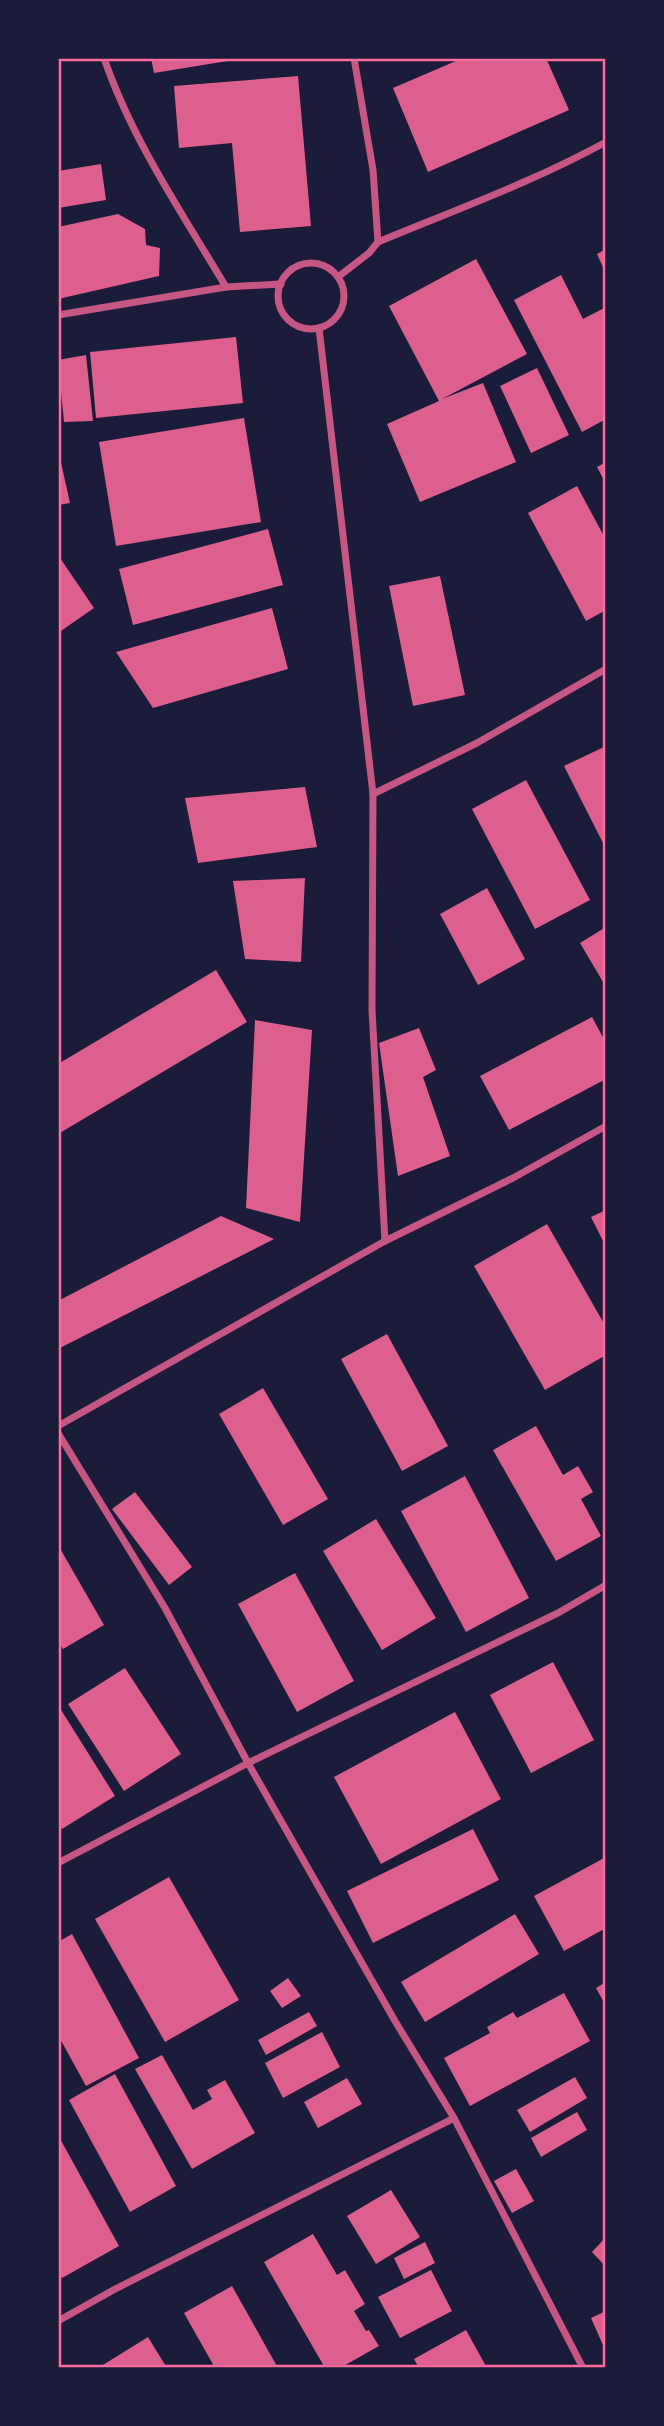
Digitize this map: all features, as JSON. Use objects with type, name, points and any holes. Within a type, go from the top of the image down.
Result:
[{"type":"street","points":[[104,58],[149,157],[226,287]]},
{"type":"street","points":[[354,58],[373,170],[378,242]]},
{"type":"street","points":[[338,277],[369,253],[378,242],[487,199],[606,142]]},
{"type":"street","points":[[311,263],[329,268],[338,277],[344,293],[340,311],[331,321],[318,327],[300,327],[288,320],[279,303],[281,284],[292,269],[311,263]]},
{"type":"street","points":[[58,315],[226,287],[281,284]]},
{"type":"street","points":[[318,327],[373,794],[372,1010],[385,1241]]},
{"type":"street","points":[[373,794],[477,743],[606,669]]},
{"type":"street","points":[[58,1426],[385,1241],[513,1178],[606,1126]]},
{"type":"street","points":[[58,1433],[165,1608],[248,1763],[395,2021],[454,2118],[583,2368]]},
{"type":"street","points":[[58,1863],[248,1763],[605,1588]]},
{"type":"street","points":[[58,2322],[117,2288],[454,2118]]},
{"type":"building","points":[[151,58],[240,58],[240,59],[154,73]]},
{"type":"building","points":[[463,58],[546,58],[569,110],[428,172],[393,88]]},
{"type":"building","points":[[298,76],[311,226],[240,232],[232,143],[179,148],[174,86]]},
{"type":"building","points":[[101,164],[106,200],[58,208],[58,171]]},
{"type":"building","points":[[118,214],[145,229],[146,245],[160,248],[159,276],[58,299],[58,227]]},
{"type":"building","points":[[606,249],[606,274],[597,254]]},
{"type":"building","points":[[476,259],[527,354],[442,399],[483,383],[516,462],[420,502],[387,424],[439,401],[389,306]]},
{"type":"building","points":[[561,275],[583,319],[606,307],[606,419],[582,432],[514,300]]},
{"type":"building","points":[[236,337],[243,403],[96,418],[90,352]]},
{"type":"building","points":[[86,355],[93,421],[64,422],[58,360]]},
{"type":"building","points":[[537,368],[569,435],[531,453],[500,386]]},
{"type":"building","points":[[244,418],[261,522],[116,546],[99,442]]},
{"type":"building","points":[[58,449],[70,503],[58,505]]},
{"type":"building","points":[[606,462],[606,484],[597,467]]},
{"type":"building","points":[[577,486],[606,540],[606,610],[586,621],[528,513]]},
{"type":"building","points":[[268,529],[283,585],[133,625],[119,569]]},
{"type":"building","points":[[58,555],[94,608],[58,633]]},
{"type":"building","points":[[440,576],[465,695],[413,706],[389,586]]},
{"type":"building","points":[[272,608],[288,669],[153,708],[116,652]]},
{"type":"building","points":[[606,746],[606,849],[564,766]]},
{"type":"building","points":[[526,780],[590,900],[535,929],[472,809]]},
{"type":"building","points":[[305,787],[317,847],[198,863],[185,798]]},
{"type":"building","points":[[305,878],[301,962],[245,959],[233,881]]},
{"type":"building","points":[[487,888],[525,959],[478,985],[440,914]]},
{"type":"building","points":[[606,927],[606,987],[580,943]]},
{"type":"building","points":[[216,970],[247,1022],[58,1134],[58,1064]]},
{"type":"building","points":[[592,1017],[606,1043],[606,1079],[509,1130],[480,1076]]},
{"type":"building","points":[[255,1020],[312,1030],[300,1222],[246,1208]]},
{"type":"building","points":[[419,1028],[436,1070],[423,1077],[450,1156],[398,1176],[379,1043]]},
{"type":"building","points":[[606,1210],[606,1247],[591,1217]]},
{"type":"building","points":[[221,1216],[274,1239],[58,1349],[58,1301]]},
{"type":"building","points":[[547,1224],[606,1327],[606,1355],[545,1390],[474,1266]]},
{"type":"building","points":[[387,1334],[448,1446],[402,1471],[341,1359]]},
{"type":"building","points":[[263,1388],[328,1499],[283,1525],[219,1414]]},
{"type":"building","points":[[536,1426],[563,1475],[578,1466],[593,1492],[581,1499],[601,1536],[556,1561],[493,1450]]},
{"type":"building","points":[[465,1476],[529,1598],[466,1632],[401,1511]]},
{"type":"building","points":[[135,1492],[192,1567],[169,1585],[112,1509]]},
{"type":"building","points":[[376,1519],[436,1618],[382,1650],[323,1551]]},
{"type":"building","points":[[58,1545],[104,1625],[63,1649],[58,1641]]},
{"type":"building","points":[[295,1573],[354,1681],[297,1712],[238,1604]]},
{"type":"building","points":[[553,1662],[594,1740],[531,1773],[490,1695]]},
{"type":"building","points":[[125,1668],[181,1754],[124,1791],[68,1704]]},
{"type":"building","points":[[58,1705],[115,1796],[62,1829],[58,1822]]},
{"type":"building","points":[[455,1712],[501,1799],[381,1864],[334,1777]]},
{"type":"building","points":[[473,1829],[499,1880],[373,1943],[347,1891]]},
{"type":"building","points":[[606,1857],[606,1928],[564,1951],[534,1896]]},
{"type":"building","points":[[169,1877],[239,2000],[165,2042],[95,1919]]},
{"type":"building","points":[[515,1914],[539,1954],[425,2022],[401,1982]]},
{"type":"building","points":[[72,1934],[139,2058],[86,2086],[58,2035],[58,1942]]},
{"type":"building","points":[[288,1978],[301,1996],[282,2008],[270,1991]]},
{"type":"building","points":[[606,1982],[606,2006],[596,1988]]},
{"type":"building","points":[[564,1993],[590,2041],[470,2106],[444,2058],[490,2033],[487,2027],[513,2012],[517,2018]]},
{"type":"building","points":[[309,2012],[317,2026],[266,2055],[258,2040]]},
{"type":"building","points":[[322,2032],[340,2067],[283,2098],[265,2063]]},
{"type":"building","points":[[162,2055],[193,2110],[212,2099],[207,2090],[225,2080],[255,2133],[192,2169],[135,2069]]},
{"type":"building","points":[[115,2074],[176,2186],[130,2212],[69,2100]]},
{"type":"building","points":[[575,2077],[587,2098],[530,2132],[517,2110]]},
{"type":"building","points":[[347,2078],[362,2104],[318,2128],[304,2102]]},
{"type":"building","points":[[577,2112],[587,2130],[541,2157],[531,2138]]},
{"type":"building","points":[[58,2135],[119,2246],[62,2278],[58,2271]]},
{"type":"building","points":[[516,2169],[534,2201],[512,2213],[494,2181]]},
{"type":"building","points":[[391,2190],[420,2237],[376,2264],[347,2216]]},
{"type":"building","points":[[313,2234],[337,2275],[345,2270],[365,2304],[354,2311],[379,2346],[340,2368],[325,2368],[264,2262]]},
{"type":"building","points":[[606,2237],[606,2267],[592,2252]]},
{"type":"building","points":[[425,2242],[435,2263],[404,2279],[394,2258]]},
{"type":"building","points":[[431,2270],[452,2311],[400,2338],[378,2297]]},
{"type":"building","points":[[232,2286],[278,2368],[215,2368],[184,2313]]},
{"type":"building","points":[[606,2311],[606,2352],[591,2318]]},
{"type":"building","points":[[466,2330],[487,2368],[419,2368],[414,2359]]},
{"type":"building","points":[[148,2337],[167,2368],[98,2368]]}]
